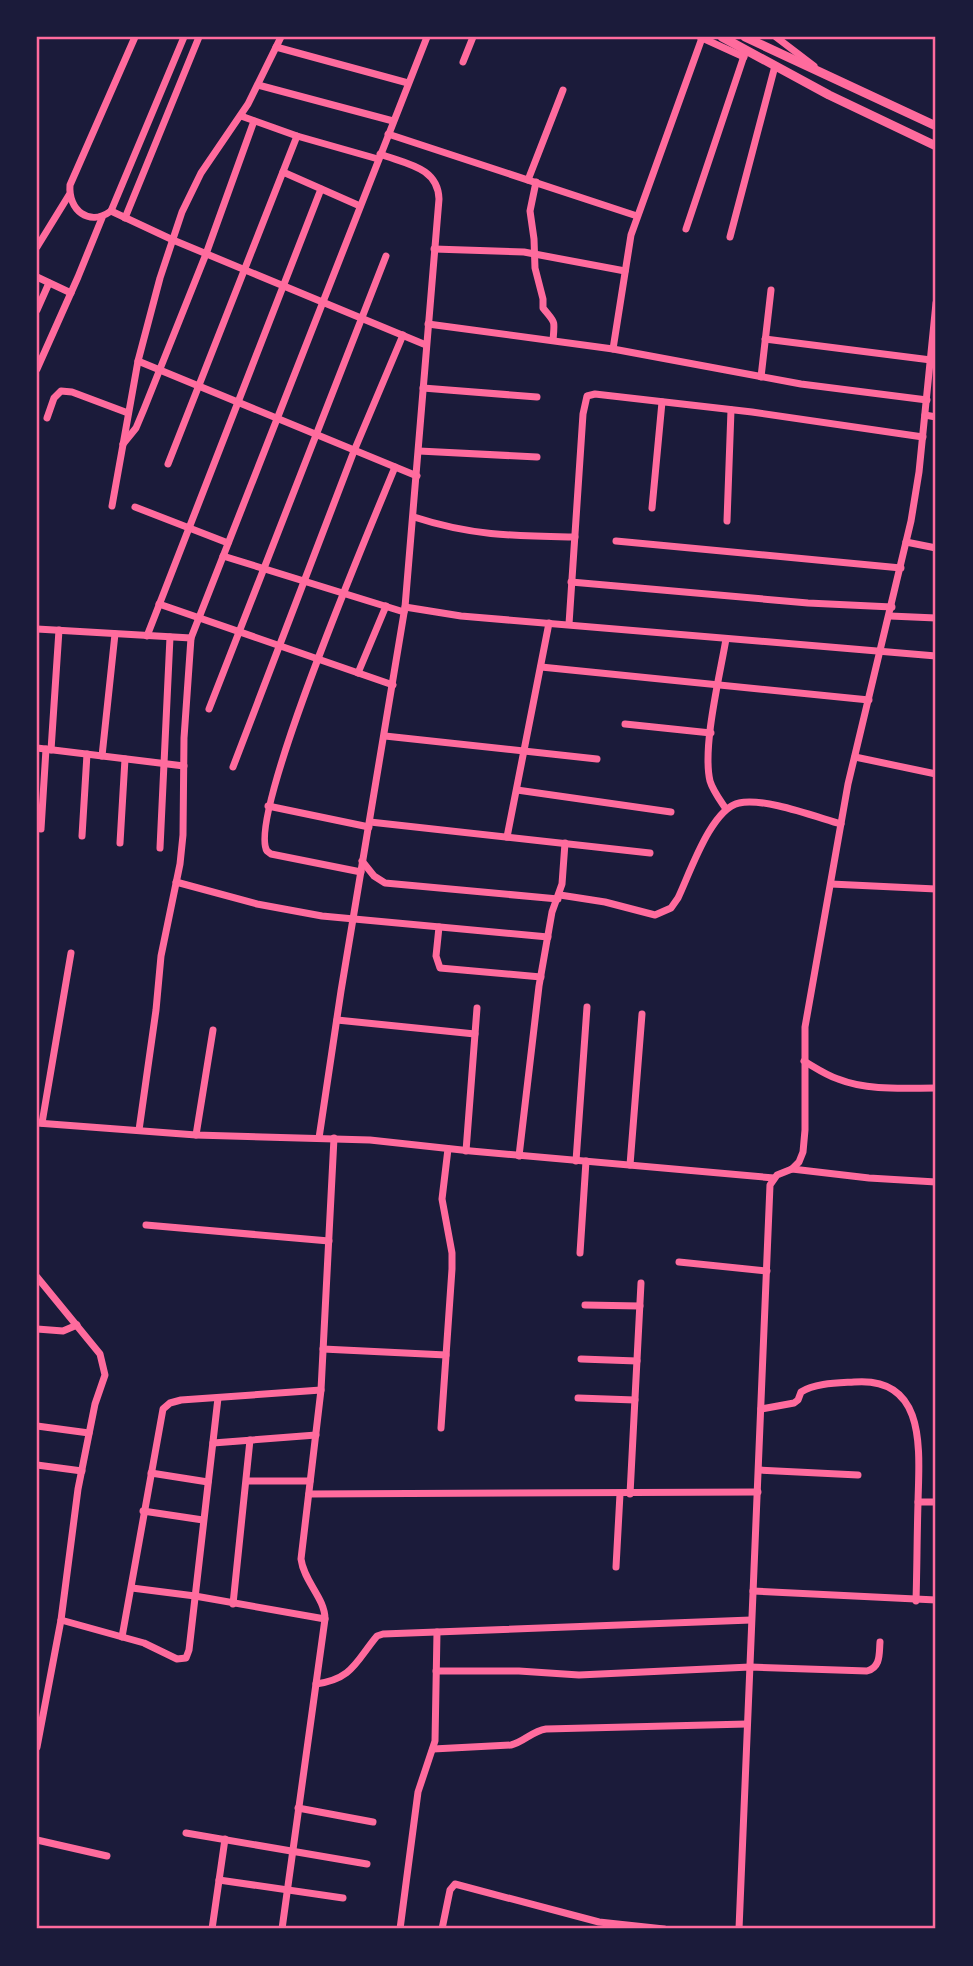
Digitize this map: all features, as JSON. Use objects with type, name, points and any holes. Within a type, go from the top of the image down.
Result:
[{"type":"street","points":[[37,247],[69,195],[70,185],[135,37]]},
{"type":"street","points":[[37,369],[102,218],[111,211],[184,37]]},
{"type":"street","points":[[125,218],[200,37]]},
{"type":"street","points":[[112,506],[138,361],[173,240],[192,188],[240,116],[281,37]]},
{"type":"street","points":[[139,1130],[161,956],[183,835],[191,638],[427,37]]},
{"type":"street","points":[[463,62],[473,37]]},
{"type":"street","points":[[613,349],[631,234],[700,37],[775,66],[936,146]]},
{"type":"street","points":[[722,37],[745,54]]},
{"type":"street","points":[[745,37],[936,127]]},
{"type":"street","points":[[775,37],[820,72]]},
{"type":"street","points":[[276,47],[408,83]]},
{"type":"street","points":[[686,229],[745,54]]},
{"type":"street","points":[[730,237],[775,66]]},
{"type":"street","points":[[258,85],[393,121]]},
{"type":"street","points":[[553,340],[554,324],[551,315],[543,308],[538,287],[530,211],[532,181],[563,90]]},
{"type":"street","points":[[240,116],[297,136],[425,171],[437,184],[439,199],[405,609],[362,861],[320,1138]]},
{"type":"street","points":[[122,445],[135,428],[159,370],[206,254],[254,121]]},
{"type":"street","points":[[388,134],[637,216]]},
{"type":"street","points":[[168,464],[297,136]]},
{"type":"street","points":[[283,172],[360,206]]},
{"type":"street","points":[[147,636],[321,189]]},
{"type":"street","points":[[69,195],[79,212],[91,218],[102,218]]},
{"type":"street","points":[[111,211],[173,240],[426,345]]},
{"type":"street","points":[[435,249],[534,254],[625,271]]},
{"type":"street","points":[[209,709],[386,256]]},
{"type":"street","points":[[37,277],[71,293]]},
{"type":"street","points":[[37,310],[48,283]]},
{"type":"street","points":[[761,377],[771,290]]},
{"type":"street","points":[[71,953],[39,1123],[197,1135],[370,1140],[774,1178],[792,1169],[799,1162],[805,1143],[805,1027],[841,824],[901,568],[919,471],[936,303]]},
{"type":"street","points":[[428,324],[613,349],[761,377],[927,400]]},
{"type":"street","points":[[233,767],[354,451],[403,335]]},
{"type":"street","points":[[765,339],[930,360]]},
{"type":"street","points":[[138,361],[417,476]]},
{"type":"street","points":[[423,388],[537,397]]},
{"type":"street","points":[[47,418],[58,393],[65,390],[128,413]]},
{"type":"street","points":[[569,624],[583,414],[587,396],[595,394],[732,410],[923,437]]},
{"type":"street","points":[[652,509],[662,402]]},
{"type":"street","points":[[727,521],[732,410]]},
{"type":"street","points":[[925,415],[936,417]]},
{"type":"street","points":[[419,451],[537,457]]},
{"type":"street","points":[[361,872],[285,858],[267,851],[263,843],[268,806],[284,752],[395,467]]},
{"type":"street","points":[[135,507],[228,543]]},
{"type":"street","points":[[414,517],[464,531],[495,535],[575,537]]},
{"type":"street","points":[[616,541],[901,568]]},
{"type":"street","points":[[906,542],[936,548]]},
{"type":"street","points":[[223,556],[344,594],[405,609],[936,656]]},
{"type":"street","points":[[571,582],[808,603],[892,607]]},
{"type":"street","points":[[159,604],[393,685]]},
{"type":"street","points":[[358,673],[386,606]]},
{"type":"street","points":[[890,616],[936,618]]},
{"type":"street","points":[[508,837],[549,623]]},
{"type":"street","points":[[37,629],[191,638]]},
{"type":"street","points":[[41,829],[59,630]]},
{"type":"street","points":[[102,756],[115,634]]},
{"type":"street","points":[[160,848],[170,637]]},
{"type":"street","points":[[726,639],[711,733],[709,776],[726,809]]},
{"type":"street","points":[[541,667],[869,700]]},
{"type":"street","points":[[625,724],[711,733]]},
{"type":"street","points":[[385,736],[597,759]]},
{"type":"street","points":[[37,748],[184,766]]},
{"type":"street","points":[[82,836],[87,754]]},
{"type":"street","points":[[855,757],[936,774]]},
{"type":"street","points":[[120,843],[125,759]]},
{"type":"street","points":[[517,790],[671,812]]},
{"type":"street","points":[[362,861],[374,876],[385,883],[606,902],[646,914],[664,912],[671,908],[715,822],[726,809],[737,803],[763,803],[841,824]]},
{"type":"street","points":[[268,806],[369,825],[650,853]]},
{"type":"street","points":[[519,1156],[541,977],[552,912],[559,897],[565,844]]},
{"type":"street","points":[[176,882],[257,904],[353,920],[548,937]]},
{"type":"street","points":[[831,884],[936,889]]},
{"type":"street","points":[[439,927],[436,956],[440,968],[541,977]]},
{"type":"street","points":[[576,1161],[587,1007]]},
{"type":"street","points":[[466,1151],[478,1008]]},
{"type":"street","points":[[630,1165],[642,1014]]},
{"type":"street","points":[[337,1020],[475,1034]]},
{"type":"street","points":[[197,1135],[213,1030]]},
{"type":"street","points":[[804,1061],[851,1083],[884,1088],[936,1088]]},
{"type":"street","points":[[282,1929],[325,1619],[323,1606],[302,1570],[302,1546],[321,1390],[334,1138]]},
{"type":"street","points":[[441,1428],[453,1253],[442,1199],[447,1149]]},
{"type":"street","points":[[580,1253],[586,1161]]},
{"type":"street","points":[[792,1169],[936,1182]]},
{"type":"street","points":[[739,1929],[770,1191],[774,1178]]},
{"type":"street","points":[[146,1225],[329,1241]]},
{"type":"street","points":[[679,1262],[767,1271]]},
{"type":"street","points":[[37,1747],[61,1619],[82,1471],[95,1404],[105,1375],[105,1365],[100,1354],[38,1279]]},
{"type":"street","points":[[630,1494],[641,1283]]},
{"type":"street","points":[[585,1305],[640,1306]]},
{"type":"street","points":[[37,1329],[63,1331],[77,1325]]},
{"type":"street","points":[[323,1349],[446,1355]]},
{"type":"street","points":[[581,1359],[637,1361]]},
{"type":"street","points":[[761,1409],[794,1403],[801,1392],[811,1387],[873,1381],[892,1388],[904,1400],[916,1425],[919,1441],[916,1601]]},
{"type":"street","points":[[122,1637],[163,1409],[176,1401],[321,1390]]},
{"type":"street","points":[[61,1619],[153,1647],[177,1659],[186,1658],[218,1398]]},
{"type":"street","points":[[578,1398],[635,1400]]},
{"type":"street","points":[[37,1426],[89,1433]]},
{"type":"street","points":[[213,1443],[316,1435]]},
{"type":"street","points":[[233,1604],[250,1440]]},
{"type":"street","points":[[37,1465],[82,1471]]},
{"type":"street","points":[[759,1471],[858,1475]]},
{"type":"street","points":[[151,1472],[208,1482]]},
{"type":"street","points":[[247,1481],[310,1481]]},
{"type":"street","points":[[309,1494],[758,1492]]},
{"type":"street","points":[[616,1567],[620,1494]]},
{"type":"street","points":[[918,1502],[936,1502]]},
{"type":"street","points":[[144,1511],[203,1520]]},
{"type":"street","points":[[132,1588],[325,1619]]},
{"type":"street","points":[[753,1591],[936,1600]]},
{"type":"street","points":[[316,1684],[330,1682],[350,1672],[377,1636],[751,1620]]},
{"type":"street","points":[[400,1929],[418,1792],[433,1749],[438,1632]]},
{"type":"street","points":[[436,1671],[519,1671],[579,1675],[750,1667],[867,1671],[877,1665],[880,1642]]},
{"type":"street","points":[[433,1749],[511,1745],[546,1728],[747,1724]]},
{"type":"street","points":[[298,1808],[373,1822]]},
{"type":"street","points":[[186,1833],[367,1864]]},
{"type":"street","points":[[212,1929],[225,1839]]},
{"type":"street","points":[[37,1840],[107,1856]]},
{"type":"street","points":[[219,1880],[343,1898]]},
{"type":"street","points":[[442,1929],[450,1890],[455,1884],[599,1922],[664,1929]]}]
